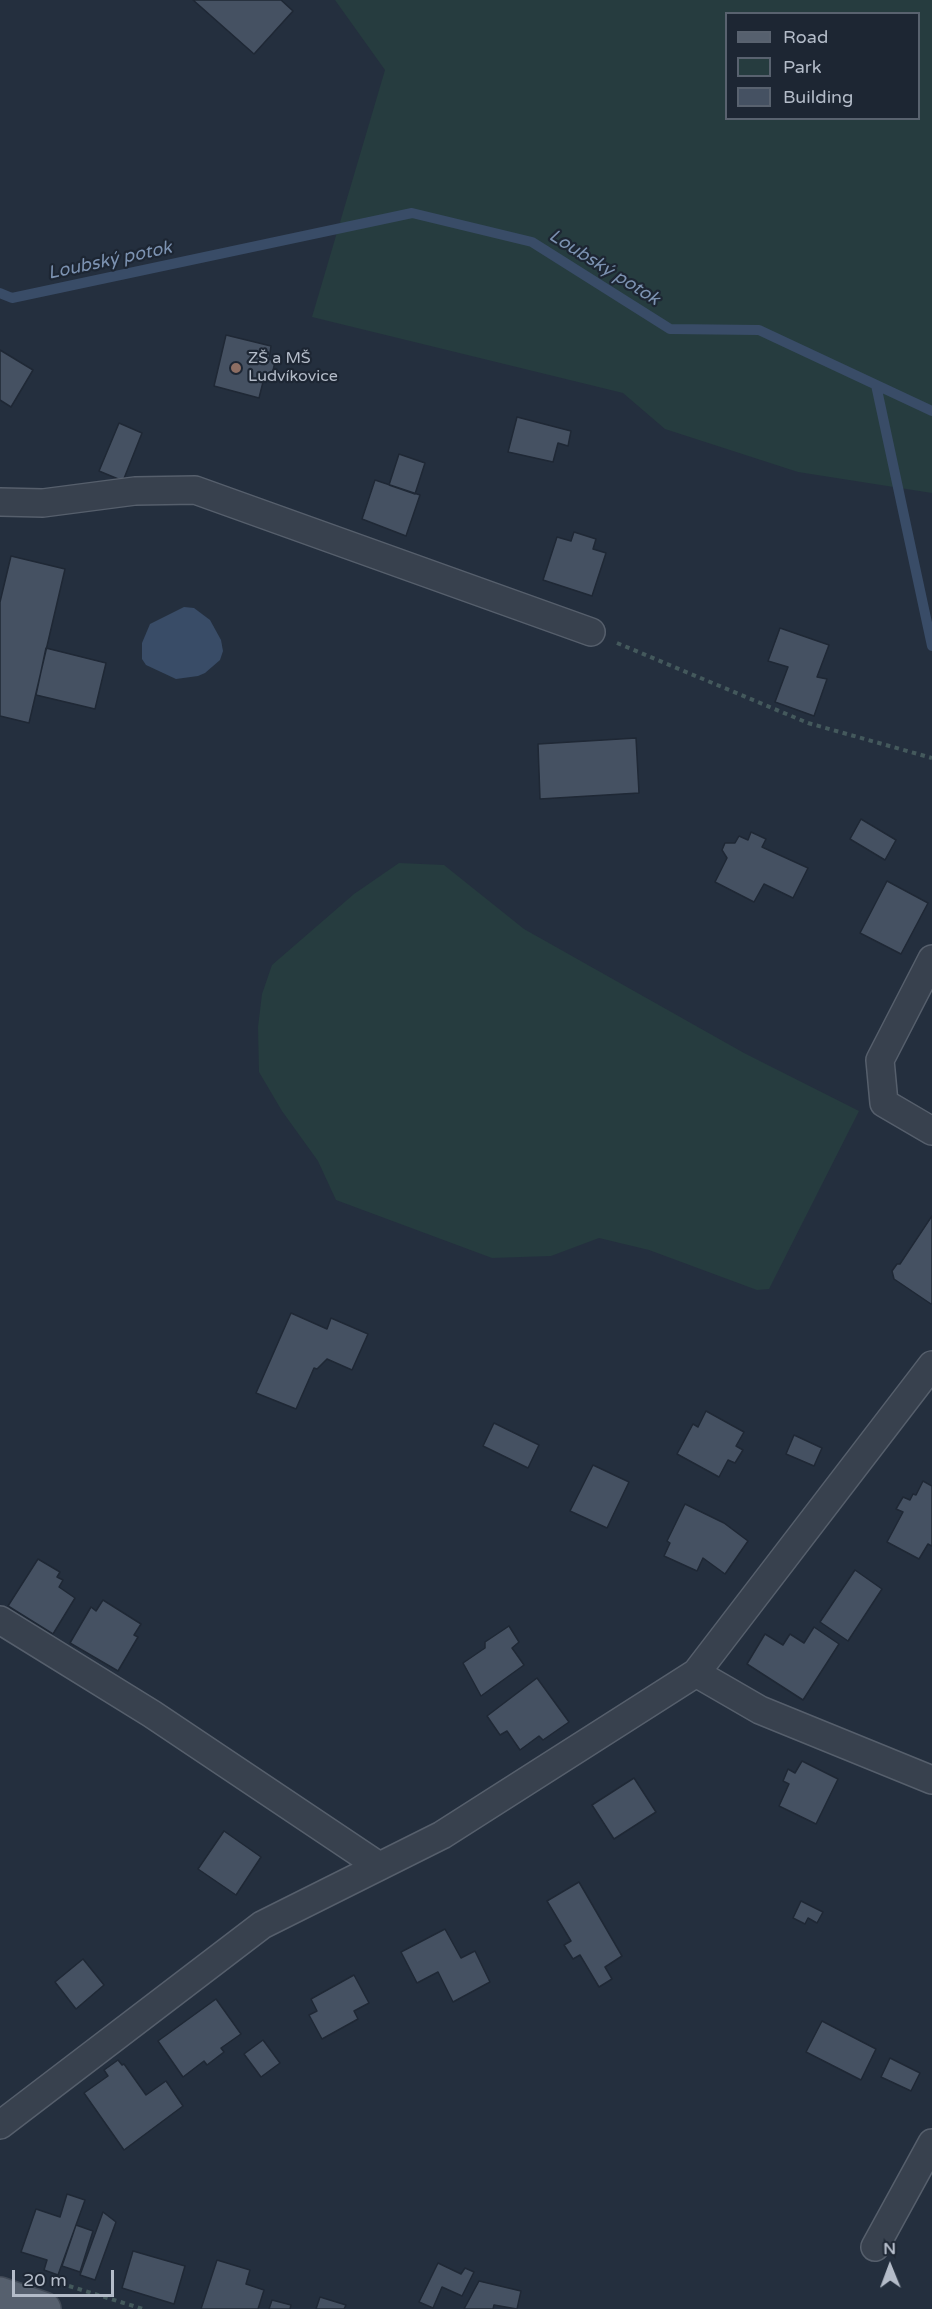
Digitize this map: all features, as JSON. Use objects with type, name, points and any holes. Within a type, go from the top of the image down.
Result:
[{"type":"main road","points":[[0,2294],[44,2309]]},
{"type":"street","points":[[0,502],[43,503],[135,491],[195,490],[591,632]]},
{"type":"street","points":[[932,959],[880,1060],[884,1103],[932,1131]]},
{"type":"street","points":[[0,2125],[262,1925],[442,1835],[696,1673],[932,1365]]},
{"type":"street","points":[[0,1620],[152,1714],[379,1866]]},
{"type":"street","points":[[696,1673],[760,1710],[932,1780]]},
{"type":"street","points":[[875,2247],[932,2143]]},
{"type":"path","points":[[591,632],[807,723],[932,758]]},
{"type":"green space","points":[[335,0],[932,0],[932,493],[798,472],[665,429],[623,393],[312,317],[385,70]]},
{"type":"green space","points":[[399,863],[444,865],[524,929],[744,1053],[859,1111],[769,1289],[757,1290],[649,1250],[599,1238],[551,1256],[492,1258],[336,1200],[318,1161],[282,1111],[259,1072],[258,1027],[262,994],[272,965],[354,894]]},
{"type":"water","points":[[184,607],[194,608],[210,620],[221,640],[223,651],[220,660],[205,673],[176,679],[146,665],[142,659],[142,643],[150,624]]},
{"type":"building","points":[[193,0],[281,0],[293,11],[254,54]]},
{"type":"building","points":[[226,335],[271,346],[269,359],[275,361],[272,376],[265,374],[259,398],[214,386]]},
{"type":"building","points":[[0,350],[33,370],[11,407],[0,400]]},
{"type":"building","points":[[517,417],[571,431],[568,446],[558,443],[553,462],[508,452]]},
{"type":"building","points":[[119,423],[142,433],[123,481],[99,471]]},
{"type":"building","points":[[399,454],[425,463],[415,494],[389,485]]},
{"type":"building","points":[[375,480],[420,495],[406,536],[362,519]]},
{"type":"building","points":[[574,532],[596,539],[593,549],[606,553],[592,596],[543,580],[557,537],[571,541]]},
{"type":"building","points":[[11,556],[65,569],[29,723],[0,716],[0,602]]},
{"type":"building","points":[[780,628],[829,645],[817,677],[827,679],[814,716],[775,702],[788,667],[768,661]]},
{"type":"building","points":[[46,648],[106,663],[95,709],[36,695]]},
{"type":"building","points":[[636,738],[639,793],[540,799],[538,744]]},
{"type":"building","points":[[861,819],[896,840],[885,860],[850,839]]},
{"type":"building","points":[[751,832],[766,839],[762,847],[808,868],[793,898],[764,884],[754,902],[715,882],[727,858],[722,850],[725,843],[735,843],[739,836],[748,840]]},
{"type":"building","points":[[887,881],[928,903],[901,954],[860,933]]},
{"type":"building","points":[[932,1216],[931,1304],[894,1279],[892,1271],[897,1264],[900,1264]]},
{"type":"building","points":[[291,1313],[327,1329],[331,1318],[368,1334],[352,1370],[327,1359],[317,1369],[314,1368],[296,1409],[256,1393]]},
{"type":"building","points":[[706,1411],[744,1432],[736,1446],[743,1450],[735,1463],[728,1460],[719,1477],[677,1454],[693,1424],[698,1427]]},
{"type":"building","points":[[494,1423],[539,1445],[528,1468],[483,1446]]},
{"type":"building","points":[[794,1435],[822,1448],[814,1466],[786,1454]]},
{"type":"building","points":[[593,1465],[629,1482],[607,1528],[570,1511]]},
{"type":"building","points":[[923,1481],[932,1486],[932,1546],[928,1544],[919,1559],[887,1542],[903,1512],[896,1509],[903,1497],[910,1500],[913,1494],[916,1495]]},
{"type":"building","points":[[685,1504],[724,1523],[748,1541],[725,1574],[703,1558],[697,1571],[664,1556],[670,1543],[667,1541]]},
{"type":"building","points":[[38,1559],[60,1572],[57,1577],[63,1580],[59,1587],[75,1598],[53,1634],[8,1606]]},
{"type":"building","points":[[855,1570],[882,1589],[848,1641],[820,1622]]},
{"type":"building","points":[[103,1600],[141,1624],[134,1635],[138,1637],[118,1671],[70,1643],[91,1607],[96,1611]]},
{"type":"building","points":[[509,1626],[519,1642],[512,1648],[524,1665],[481,1696],[463,1663],[485,1648],[485,1642]]},
{"type":"building","points":[[814,1627],[839,1644],[803,1700],[747,1664],[765,1634],[783,1645],[790,1634],[804,1643]]},
{"type":"building","points":[[537,1678],[569,1722],[543,1740],[539,1736],[520,1750],[507,1731],[500,1735],[487,1716]]},
{"type":"building","points":[[802,1761],[838,1779],[816,1824],[779,1806],[789,1784],[783,1781],[788,1769],[795,1773]]},
{"type":"building","points":[[634,1778],[656,1812],[614,1839],[592,1805]]},
{"type":"building","points":[[224,1831],[261,1857],[236,1895],[198,1869]]},
{"type":"building","points":[[579,1882],[622,1956],[605,1967],[612,1979],[599,1987],[580,1955],[573,1959],[564,1945],[571,1941],[547,1901]]},
{"type":"building","points":[[801,1901],[823,1912],[817,1923],[808,1918],[805,1924],[793,1918]]},
{"type":"building","points":[[445,1929],[461,1958],[475,1951],[490,1982],[453,2002],[438,1972],[417,1983],[401,1952]]},
{"type":"building","points":[[83,1959],[104,1985],[76,2009],[55,1982]]},
{"type":"building","points":[[354,1975],[369,2003],[354,2011],[358,2019],[322,2039],[309,2015],[317,2011],[311,1999]]},
{"type":"building","points":[[216,1999],[241,2034],[221,2048],[224,2052],[207,2065],[204,2061],[183,2077],[158,2041]]},
{"type":"building","points":[[822,2021],[876,2049],[861,2080],[806,2052]]},
{"type":"building","points":[[263,2040],[280,2063],[261,2077],[244,2054]]},
{"type":"building","points":[[890,2058],[920,2073],[911,2091],[881,2077]]},
{"type":"building","points":[[118,2060],[122,2065],[124,2064],[146,2095],[166,2081],[183,2106],[124,2150],[84,2093],[108,2076],[104,2070]]},
{"type":"building","points":[[67,2194],[85,2200],[58,2275],[44,2270],[47,2260],[21,2252],[36,2209],[60,2217]]},
{"type":"building","points":[[103,2212],[116,2222],[95,2280],[80,2275]]},
{"type":"building","points":[[76,2225],[93,2231],[80,2272],[62,2266]]},
{"type":"building","points":[[133,2251],[185,2266],[174,2304],[122,2288]]},
{"type":"building","points":[[217,2260],[250,2270],[246,2284],[264,2290],[258,2309],[201,2309]]},
{"type":"building","points":[[438,2263],[461,2274],[465,2268],[474,2272],[462,2296],[442,2287],[433,2308],[419,2302]]},
{"type":"building","points":[[479,2281],[521,2291],[517,2309],[494,2305],[493,2309],[464,2309]]},
{"type":"building","points":[[320,2297],[346,2305],[344,2309],[316,2309]]},
{"type":"building","points":[[272,2300],[291,2305],[290,2309],[269,2309]]},
{"type":"waterway","name":"Loubský potok","points":[[0,293],[12,298],[412,213],[532,242],[670,329],[759,330],[932,411]]},
{"type":"waterway","points":[[876,385],[932,646]]},
{"type":"place","name":"ZŠ a MŠ Ludvíkovice","points":[[236,368]]}]
